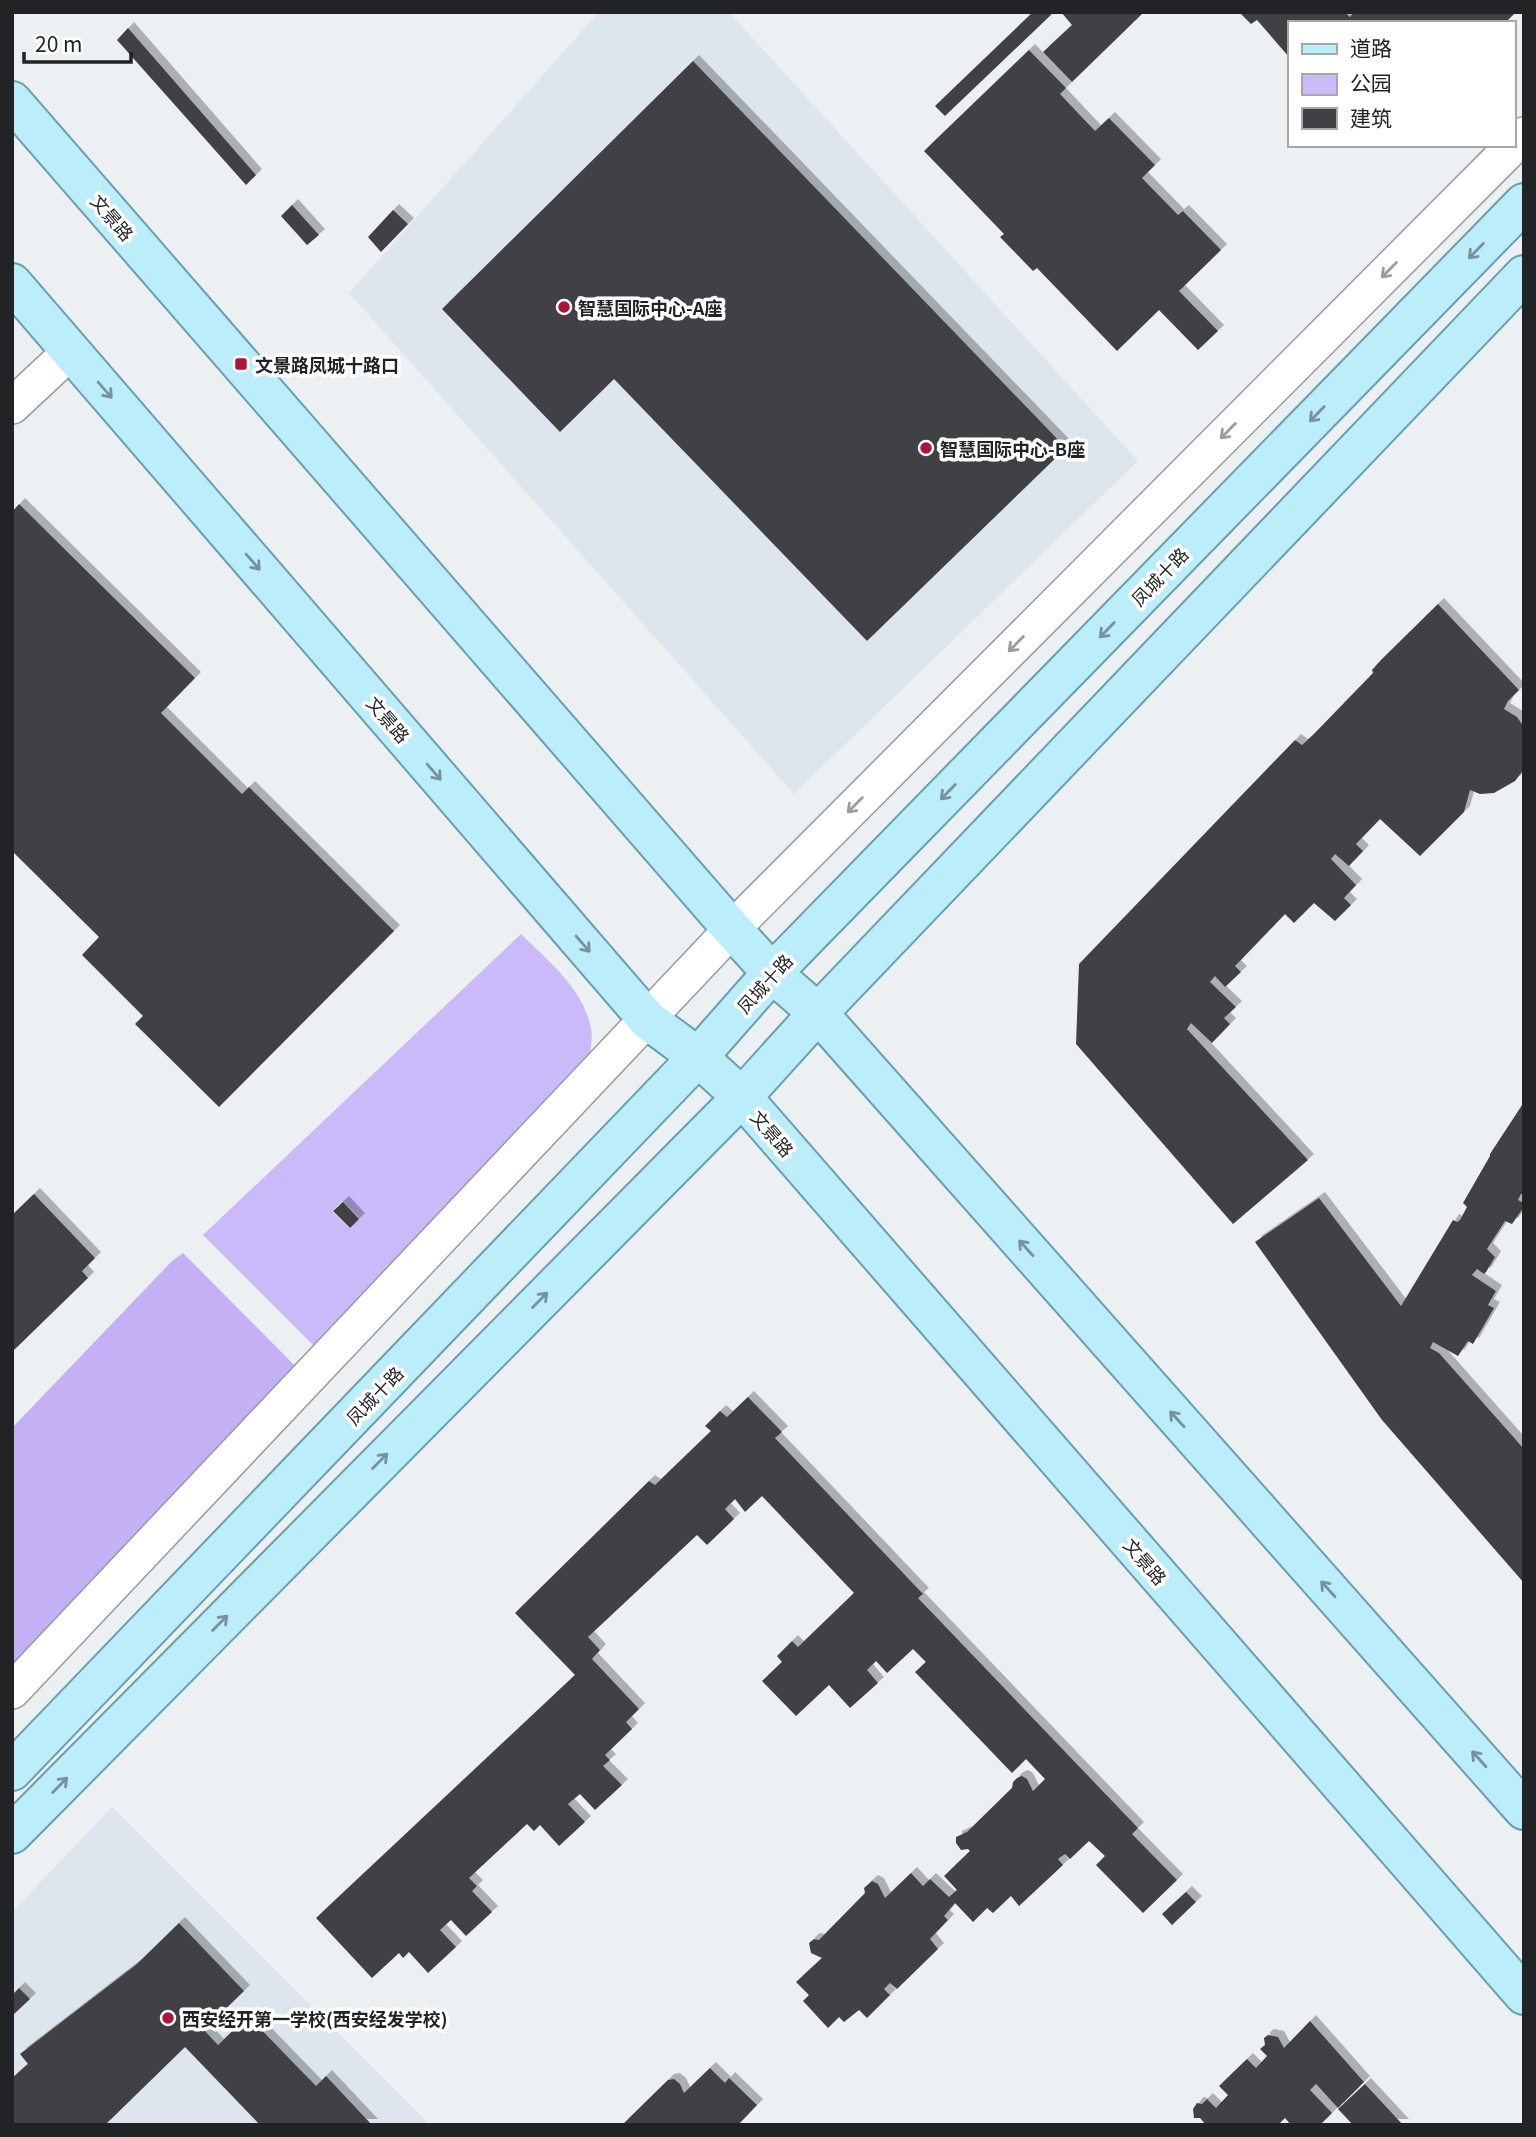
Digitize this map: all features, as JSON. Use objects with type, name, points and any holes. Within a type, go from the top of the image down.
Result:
[{"type":"main road","name":"文景路","points":[[12,101],[732,929],[772,972],[818,1013],[1524,1810]]},
{"type":"main road","name":"凤城十路","points":[[12,1772],[698,1057],[772,972],[1524,203]]},
{"type":"main road","points":[[12,1834],[742,1097],[818,1013],[1524,275]]},
{"type":"main road","name":"文景路","points":[[12,283],[648,1020],[698,1057],[742,1097],[1524,1996]]},
{"type":"street","points":[[12,1691],[732,929],[1512,147]]},
{"type":"street","points":[[12,406],[71,351]]},
{"type":"shaded area","points":[[599,12],[729,12],[1138,461],[794,794],[349,293]]},
{"type":"shaded area","points":[[183,1253],[312,1383],[12,1697],[12,1428],[172,1261]]},
{"type":"shaded area","name":"西安经开第一学校(西安经发学校)","points":[[112,1807],[430,2125],[12,2125],[12,1912]]},
{"type":"green space","points":[[521,934],[573,988],[591,1029],[589,1061],[330,1362],[203,1235]],"holes":[[[342,1201],[360,1218],[349,1228],[332,1211]]]},
{"type":"building","points":[[1033,12],[1054,12],[945,116],[935,106]]},
{"type":"building","points":[[1061,12],[1144,12],[1072,82],[1043,52],[1072,25]]},
{"type":"building","points":[[1239,12],[1345,12],[1350,17],[1354,12],[1516,12],[1507,21],[1288,21],[1288,56],[1257,20],[1251,24]]},
{"type":"building","points":[[128,28],[256,175],[246,185],[117,40]]},
{"type":"building","points":[[1029,50],[1066,88],[1060,94],[1095,131],[1109,118],[1155,165],[1142,178],[1178,215],[1183,211],[1221,250],[1179,291],[1218,331],[1198,350],[1159,310],[1117,351],[1037,268],[1033,271],[1000,237],[1004,234],[924,151]]},
{"type":"building","points":[[693,61],[1066,448],[867,641],[614,379],[560,432],[442,309]]},
{"type":"building","points":[[292,205],[319,235],[307,245],[281,216]]},
{"type":"building","points":[[393,210],[408,224],[381,252],[368,237]]},
{"type":"building","points":[[19,504],[195,678],[161,713],[242,794],[249,787],[394,931],[219,1107],[135,1024],[143,1016],[82,955],[99,937],[12,851],[12,512]]},
{"type":"building","points":[[1438,604],[1519,690],[1504,709],[1517,717],[1524,727],[1524,769],[1515,781],[1494,793],[1480,794],[1470,790],[1464,812],[1420,856],[1380,819],[1356,844],[1363,851],[1349,866],[1335,854],[1331,859],[1356,885],[1344,898],[1351,905],[1335,921],[1314,903],[1294,923],[1285,914],[1235,966],[1241,972],[1225,987],[1215,976],[1210,982],[1236,1007],[1224,1018],[1230,1024],[1212,1043],[1191,1023],[1187,1029],[1308,1160],[1233,1224],[1076,1044],[1079,964],[1295,740],[1302,745],[1313,735],[1373,673],[1372,670],[1380,661]]},
{"type":"building","points":[[1524,1102],[1524,1194],[1521,1194],[1518,1200],[1524,1203],[1524,1207],[1512,1224],[1505,1221],[1487,1249],[1495,1257],[1486,1272],[1484,1274],[1477,1269],[1472,1275],[1496,1291],[1488,1305],[1494,1308],[1473,1344],[1468,1341],[1458,1356],[1433,1342],[1430,1348],[1439,1353],[1524,1449],[1524,1583],[1382,1420],[1255,1242],[1319,1198],[1401,1306],[1453,1220],[1460,1220],[1467,1207],[1463,1203],[1490,1154]]},
{"type":"building","points":[[34,1194],[95,1258],[82,1271],[88,1278],[12,1352],[12,1215]]},
{"type":"building","points":[[343,1202],[359,1219],[350,1228],[333,1211]]},
{"type":"building","points":[[748,1397],[782,1432],[775,1438],[923,1594],[918,1598],[1138,1828],[1132,1834],[1177,1880],[1143,1913],[1096,1865],[1105,1856],[1089,1841],[1070,1859],[1065,1854],[1058,1859],[1063,1865],[1019,1906],[1011,1896],[993,1913],[987,1908],[973,1922],[955,1903],[944,1916],[948,1920],[930,1939],[938,1949],[897,1989],[890,1983],[884,1989],[890,1995],[867,2018],[859,2010],[844,2022],[839,2017],[828,2028],[803,2001],[809,1995],[796,1982],[822,1958],[811,1953],[809,1943],[814,1939],[819,1940],[865,1893],[864,1888],[872,1881],[878,1884],[885,1898],[911,1873],[923,1886],[930,1879],[949,1897],[957,1890],[944,1876],[970,1851],[961,1850],[956,1843],[956,1837],[967,1832],[1012,1788],[1017,1778],[1022,1776],[1027,1779],[1033,1791],[1045,1779],[1026,1759],[1012,1773],[915,1672],[926,1662],[913,1649],[887,1673],[876,1661],[867,1670],[878,1683],[850,1708],[829,1685],[796,1716],[762,1681],[782,1662],[777,1656],[792,1641],[798,1647],[854,1593],[762,1496],[745,1512],[735,1499],[725,1509],[734,1519],[707,1545],[697,1535],[588,1637],[600,1650],[592,1659],[639,1709],[626,1722],[632,1729],[605,1755],[610,1760],[603,1766],[622,1785],[595,1810],[580,1794],[568,1804],[585,1822],[559,1846],[540,1825],[534,1831],[527,1824],[469,1878],[477,1886],[472,1891],[492,1912],[466,1936],[451,1920],[440,1930],[456,1947],[428,1973],[409,1952],[403,1958],[399,1953],[372,1978],[316,1918],[575,1675],[515,1613],[649,1481],[655,1485],[711,1431],[705,1426],[720,1411],[727,1417]]},
{"type":"building","points":[[1186,1892],[1196,1902],[1172,1925],[1162,1914]]},
{"type":"building","points":[[179,1923],[244,1991],[204,2030],[218,2045],[248,2016],[316,2086],[326,2076],[372,2125],[260,2125],[185,2047],[105,2125],[12,2125],[12,2078],[28,2064],[20,2054],[137,1964]]},
{"type":"building","points":[[19,1988],[30,1999],[12,2016],[12,1995]]},
{"type":"building","points":[[1310,2021],[1364,2082],[1338,2108],[1316,2084],[1310,2090],[1332,2113],[1320,2125],[1291,2125],[1285,2118],[1278,2125],[1206,2125],[1200,2118],[1194,2118],[1193,2109],[1197,2103],[1202,2104],[1207,2099],[1216,2108],[1228,2095],[1219,2086],[1247,2059],[1256,2068],[1267,2056],[1260,2049],[1265,2045],[1264,2038],[1268,2035],[1278,2037],[1284,2048]]},
{"type":"building","points":[[710,2068],[725,2083],[729,2078],[757,2105],[738,2125],[622,2125],[668,2080],[674,2079],[684,2093]]},
{"type":"building","points":[[1365,2084],[1403,2125],[1353,2125],[1338,2109]]},
{"type":"place","name":"智慧国际中心-A座","points":[[564,307]]},
{"type":"place","name":"文景路凤城十路口","points":[[241,364]]},
{"type":"place","name":"智慧国际中心-B座","points":[[926,448]]},
{"type":"place","name":"西安经开第一学校(西安经发学校)","points":[[168,2018]]}]
